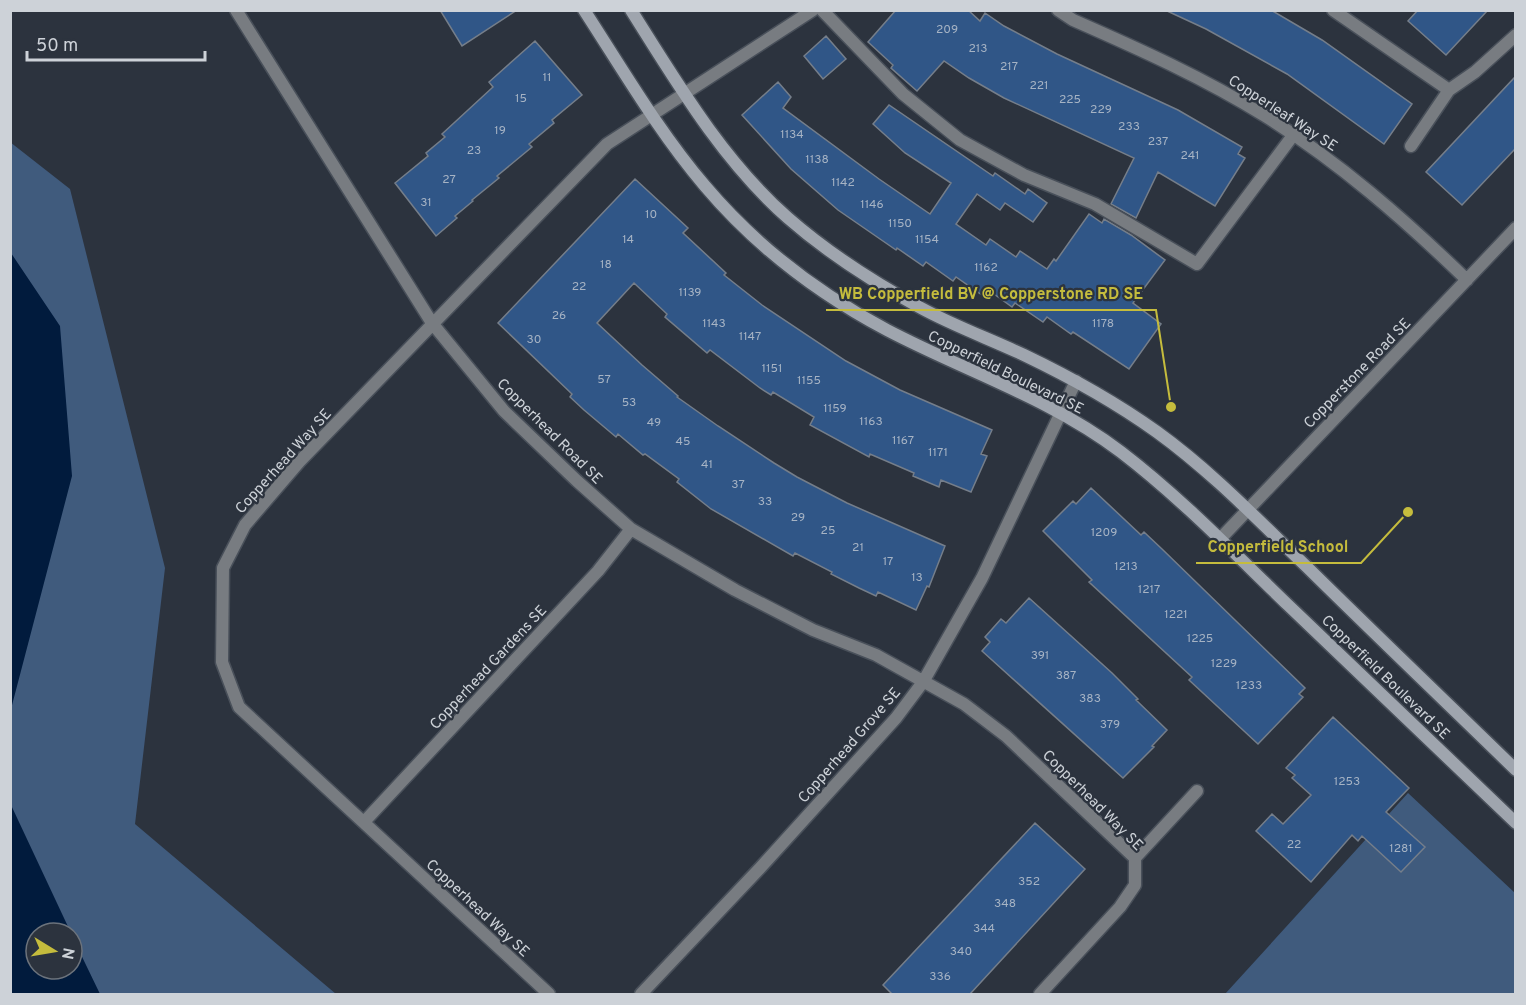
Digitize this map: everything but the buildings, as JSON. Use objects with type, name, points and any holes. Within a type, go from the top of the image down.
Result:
[{"type":"street","name":"Copperhead Road SE","points":[[236,10],[432,323],[504,411],[631,529],[735,590],[813,630],[876,656],[923,682]]},
{"type":"street","name":"Copperfield Boulevard SE","points":[[584,10],[652,114],[704,185],[732,216],[802,277],[840,303],[884,329],[1060,413],[1119,451],[1153,478],[1220,539],[1515,823]]},
{"type":"street","name":"Copperfield Boulevard SE","points":[[631,10],[685,94],[726,150],[788,218],[832,252],[923,309],[1076,381],[1116,404],[1160,434],[1248,510],[1515,770]]},
{"type":"street","name":"Copperhead Way SE","points":[[549,994],[239,707],[222,662],[222,568],[244,525],[299,462],[606,144],[813,10]]},
{"type":"street","points":[[822,10],[903,94],[960,140],[1024,175],[1095,204],[1197,264],[1294,134]]},
{"type":"street","name":"Copperleaf Way SE","points":[[1058,10],[1074,20],[1174,65],[1294,134],[1376,196],[1467,280]]},
{"type":"street","points":[[1333,10],[1449,90]]},
{"type":"street","points":[[1411,146],[1449,90],[1474,72],[1515,35]]},
{"type":"street","name":"Copperstone Road SE","points":[[1220,539],[1515,228]]},
{"type":"street","name":"Copperhead Grove SE","points":[[641,994],[761,867],[888,727],[923,682],[982,578],[1076,381]]},
{"type":"street","name":"Copperhead Gardens SE","points":[[364,822],[598,571],[631,529]]},
{"type":"street","name":"Copperhead Way SE","points":[[923,682],[964,704],[1006,736],[1135,858],[1135,885],[1120,907],[1040,994]]},
{"type":"street","points":[[1135,858],[1197,791]]},
{"type":"shaded area","points":[[10,142],[70,189],[165,568],[135,824],[336,994],[11,994]]},
{"type":"shaded area","points":[[11,253],[60,326],[72,476],[11,709]]},
{"type":"shaded area","points":[[1408,793],[1515,893],[1515,994],[1225,994]]},
{"type":"shaded area","points":[[11,805],[65,921],[24,921],[24,981],[84,981],[84,961],[100,994],[11,994]]},
{"type":"place","name":"WB Copperfield BV @ Copperstone RD SE","points":[[1171,407]]},
{"type":"place","name":"Copperfield School","points":[[1408,512]]}]
